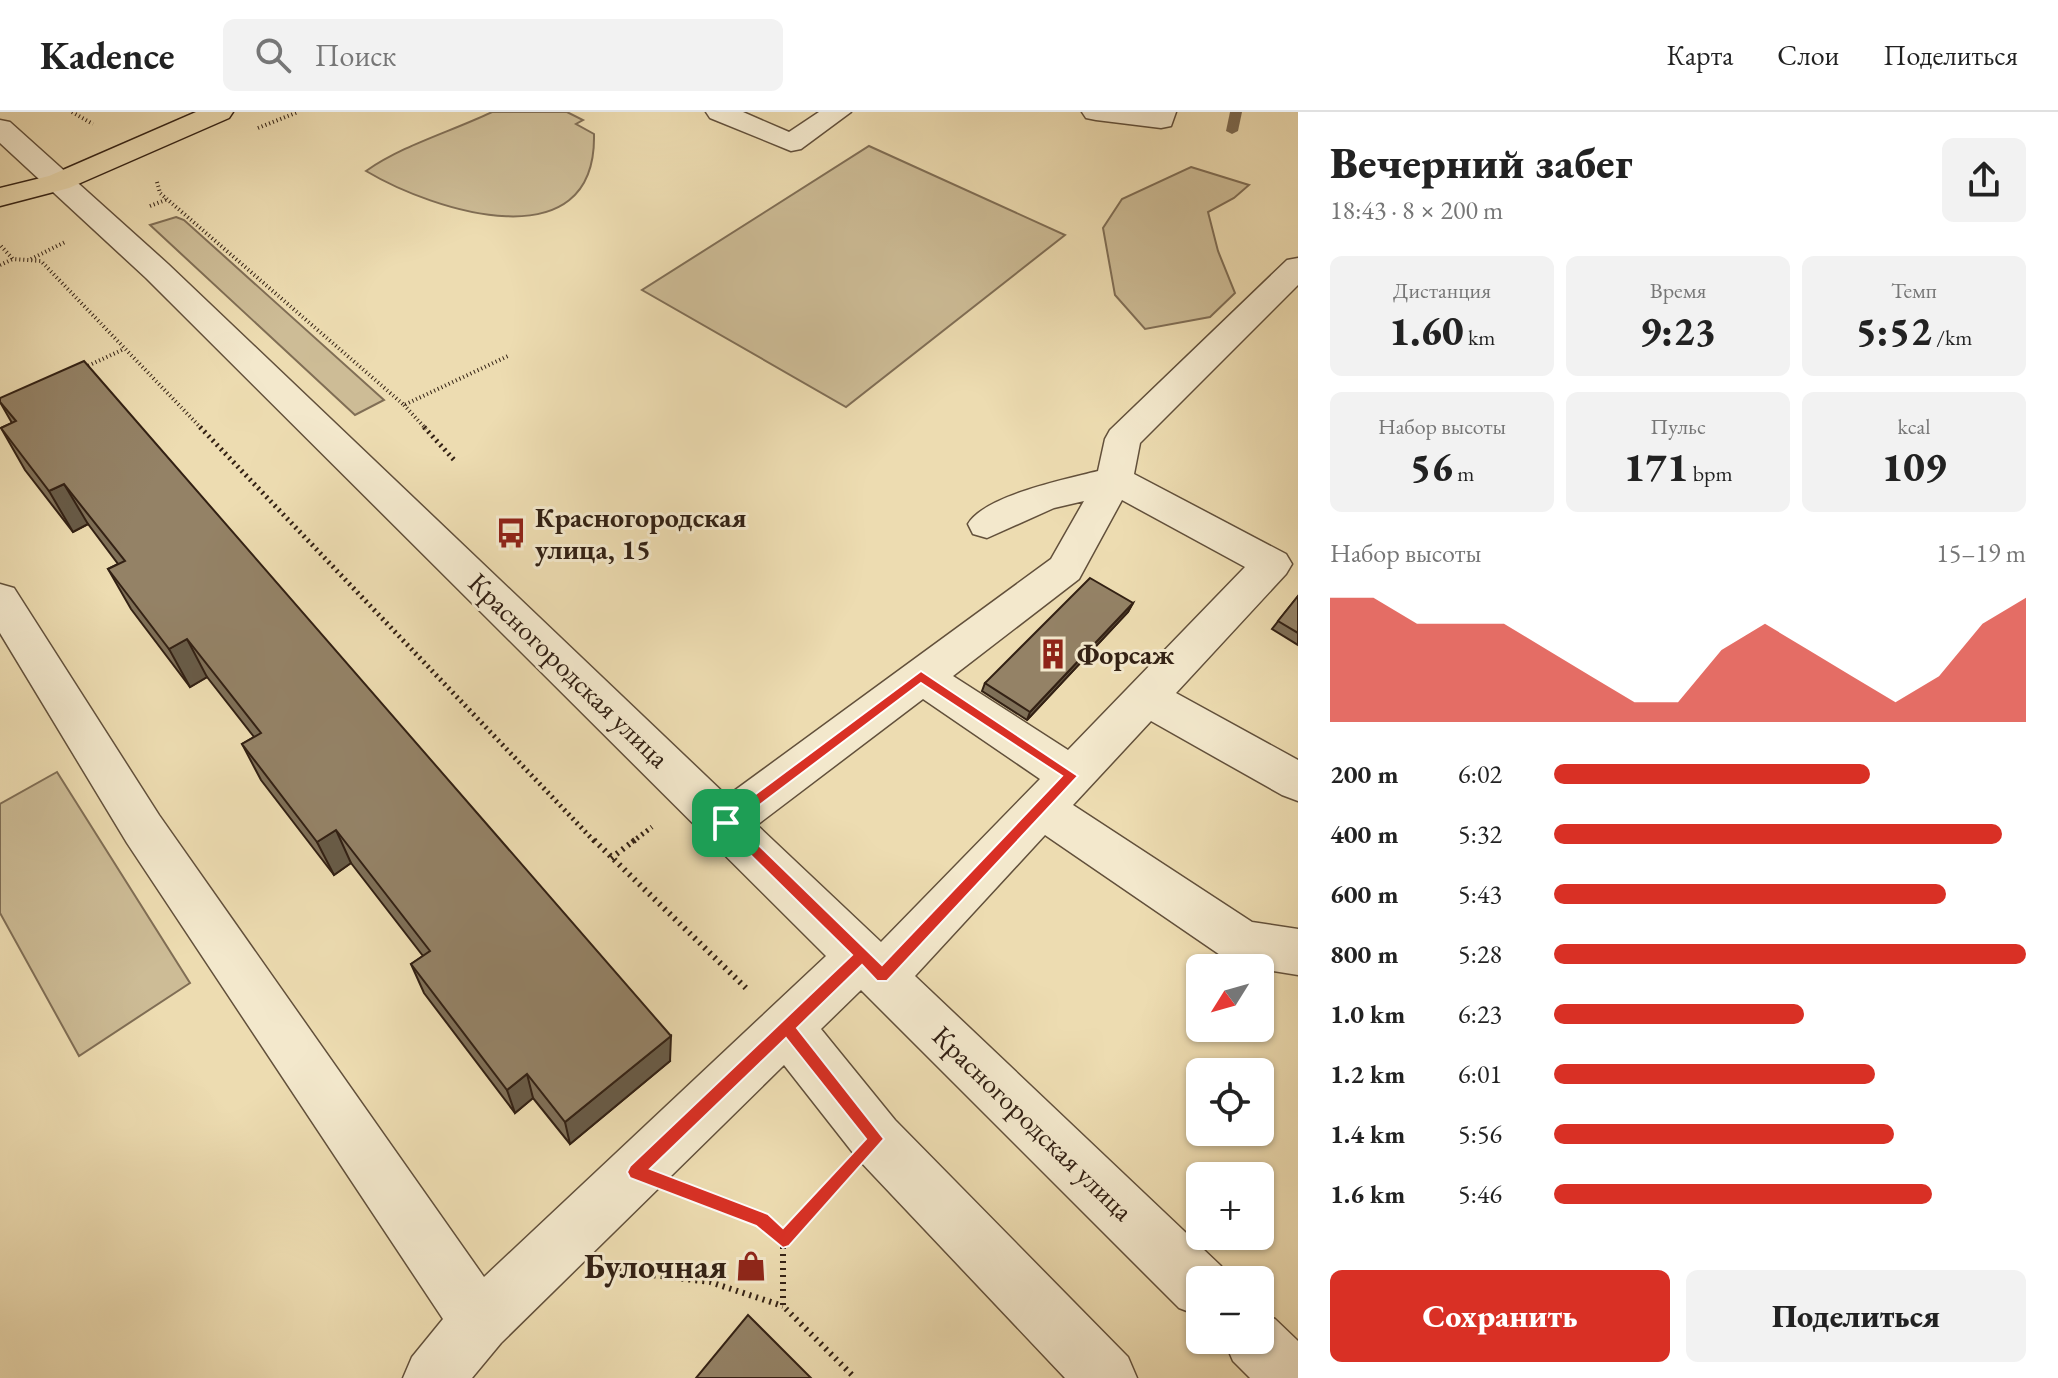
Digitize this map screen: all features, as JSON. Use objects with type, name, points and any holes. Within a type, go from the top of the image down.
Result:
[{"type":"main road","points":[[0,197],[59,182],[219,112]]},
{"type":"main road","points":[[0,221],[59,182]]},
{"type":"street","points":[[720,112],[791,143],[837,112]]},
{"type":"street","points":[[1096,112],[1161,120],[1162,112]]},
{"type":"street","name":"Красногородская улица","points":[[0,128],[157,271],[1186,1273]]},
{"type":"street","points":[[726,823],[1065,569],[1114,480],[1123,439],[1298,267]]},
{"type":"street","points":[[433,1378],[480,1322],[787,1027],[872,965],[1056,792],[1272,564],[1114,480],[1043,498],[987,524]]},
{"type":"street","points":[[0,599],[143,829],[480,1322]]},
{"type":"street","points":[[921,676],[1056,792],[1243,943],[1298,952]]},
{"type":"street","points":[[1146,697],[1298,782]]},
{"type":"street","points":[[787,1027],[876,1139],[1107,1378]]},
{"type":"street","points":[[1268,1354],[1293,1378]]},
{"type":"path","points":[[72,112],[97,125]]},
{"type":"path","points":[[257,129],[298,112]]},
{"type":"path","points":[[160,172],[156,183],[160,193],[404,405],[456,462]]},
{"type":"path","points":[[28,260],[69,239]]},
{"type":"path","points":[[1,246],[13,259]]},
{"type":"path","points":[[0,265],[13,259],[41,261],[611,858],[787,1027]]},
{"type":"path","points":[[75,371],[124,349]]},
{"type":"path","points":[[404,405],[508,356]]},
{"type":"path","points":[[611,858],[658,823]]},
{"type":"path","points":[[783,1306],[783,1240],[876,1139]]},
{"type":"path","points":[[636,1172],[762,1219],[783,1240]]},
{"type":"path","points":[[542,1262],[710,1282],[783,1306],[855,1378]]},
{"type":"shaded area","points":[[492,112],[567,112],[583,120],[576,124],[594,134],[588,175],[569,200],[541,213],[506,216],[468,211],[430,200],[366,171],[411,146]]},
{"type":"shaded area","points":[[869,146],[1065,235],[846,407],[642,290]]},
{"type":"shaded area","points":[[1191,167],[1249,185],[1234,198],[1208,212],[1218,251],[1235,293],[1210,317],[1145,329],[1115,295],[1103,228],[1122,199]]},
{"type":"shaded area","points":[[176,217],[184,220],[384,400],[355,415],[150,225]]},
{"type":"shaded area","points":[[57,772],[190,983],[79,1056],[0,913],[0,804]]},
{"type":"building","points":[[84,361],[671,1036],[565,1122],[527,1074],[507,1090],[411,964],[430,951],[336,830],[317,842],[242,744],[261,733],[187,639],[169,649],[108,569],[125,561],[64,484],[49,491],[1,428],[16,421],[0,398]]},
{"type":"building","name":"Форсаж","points":[[1090,578],[1133,603],[1030,712],[985,683]]},
{"type":"building","points":[[1298,596],[1298,633],[1278,621]]},
{"type":"building","points":[[748,1315],[811,1378],[696,1378]]},
{"type":"waterway","points":[[1232,131],[1236,112]]},
{"type":"place","name":"Красногородская улица, 15","points":[[511,533]]},
{"type":"place","name":"Форсаж","points":[[1053,654]]},
{"type":"place","name":"Булочная","points":[[751,1266]]},
{"type":"route","points":[[726,823],[862,955],[787,1027],[636,1172],[762,1219],[783,1240],[876,1139],[787,1027],[862,955],[882,976],[1071,776],[921,676],[726,823]]}]
